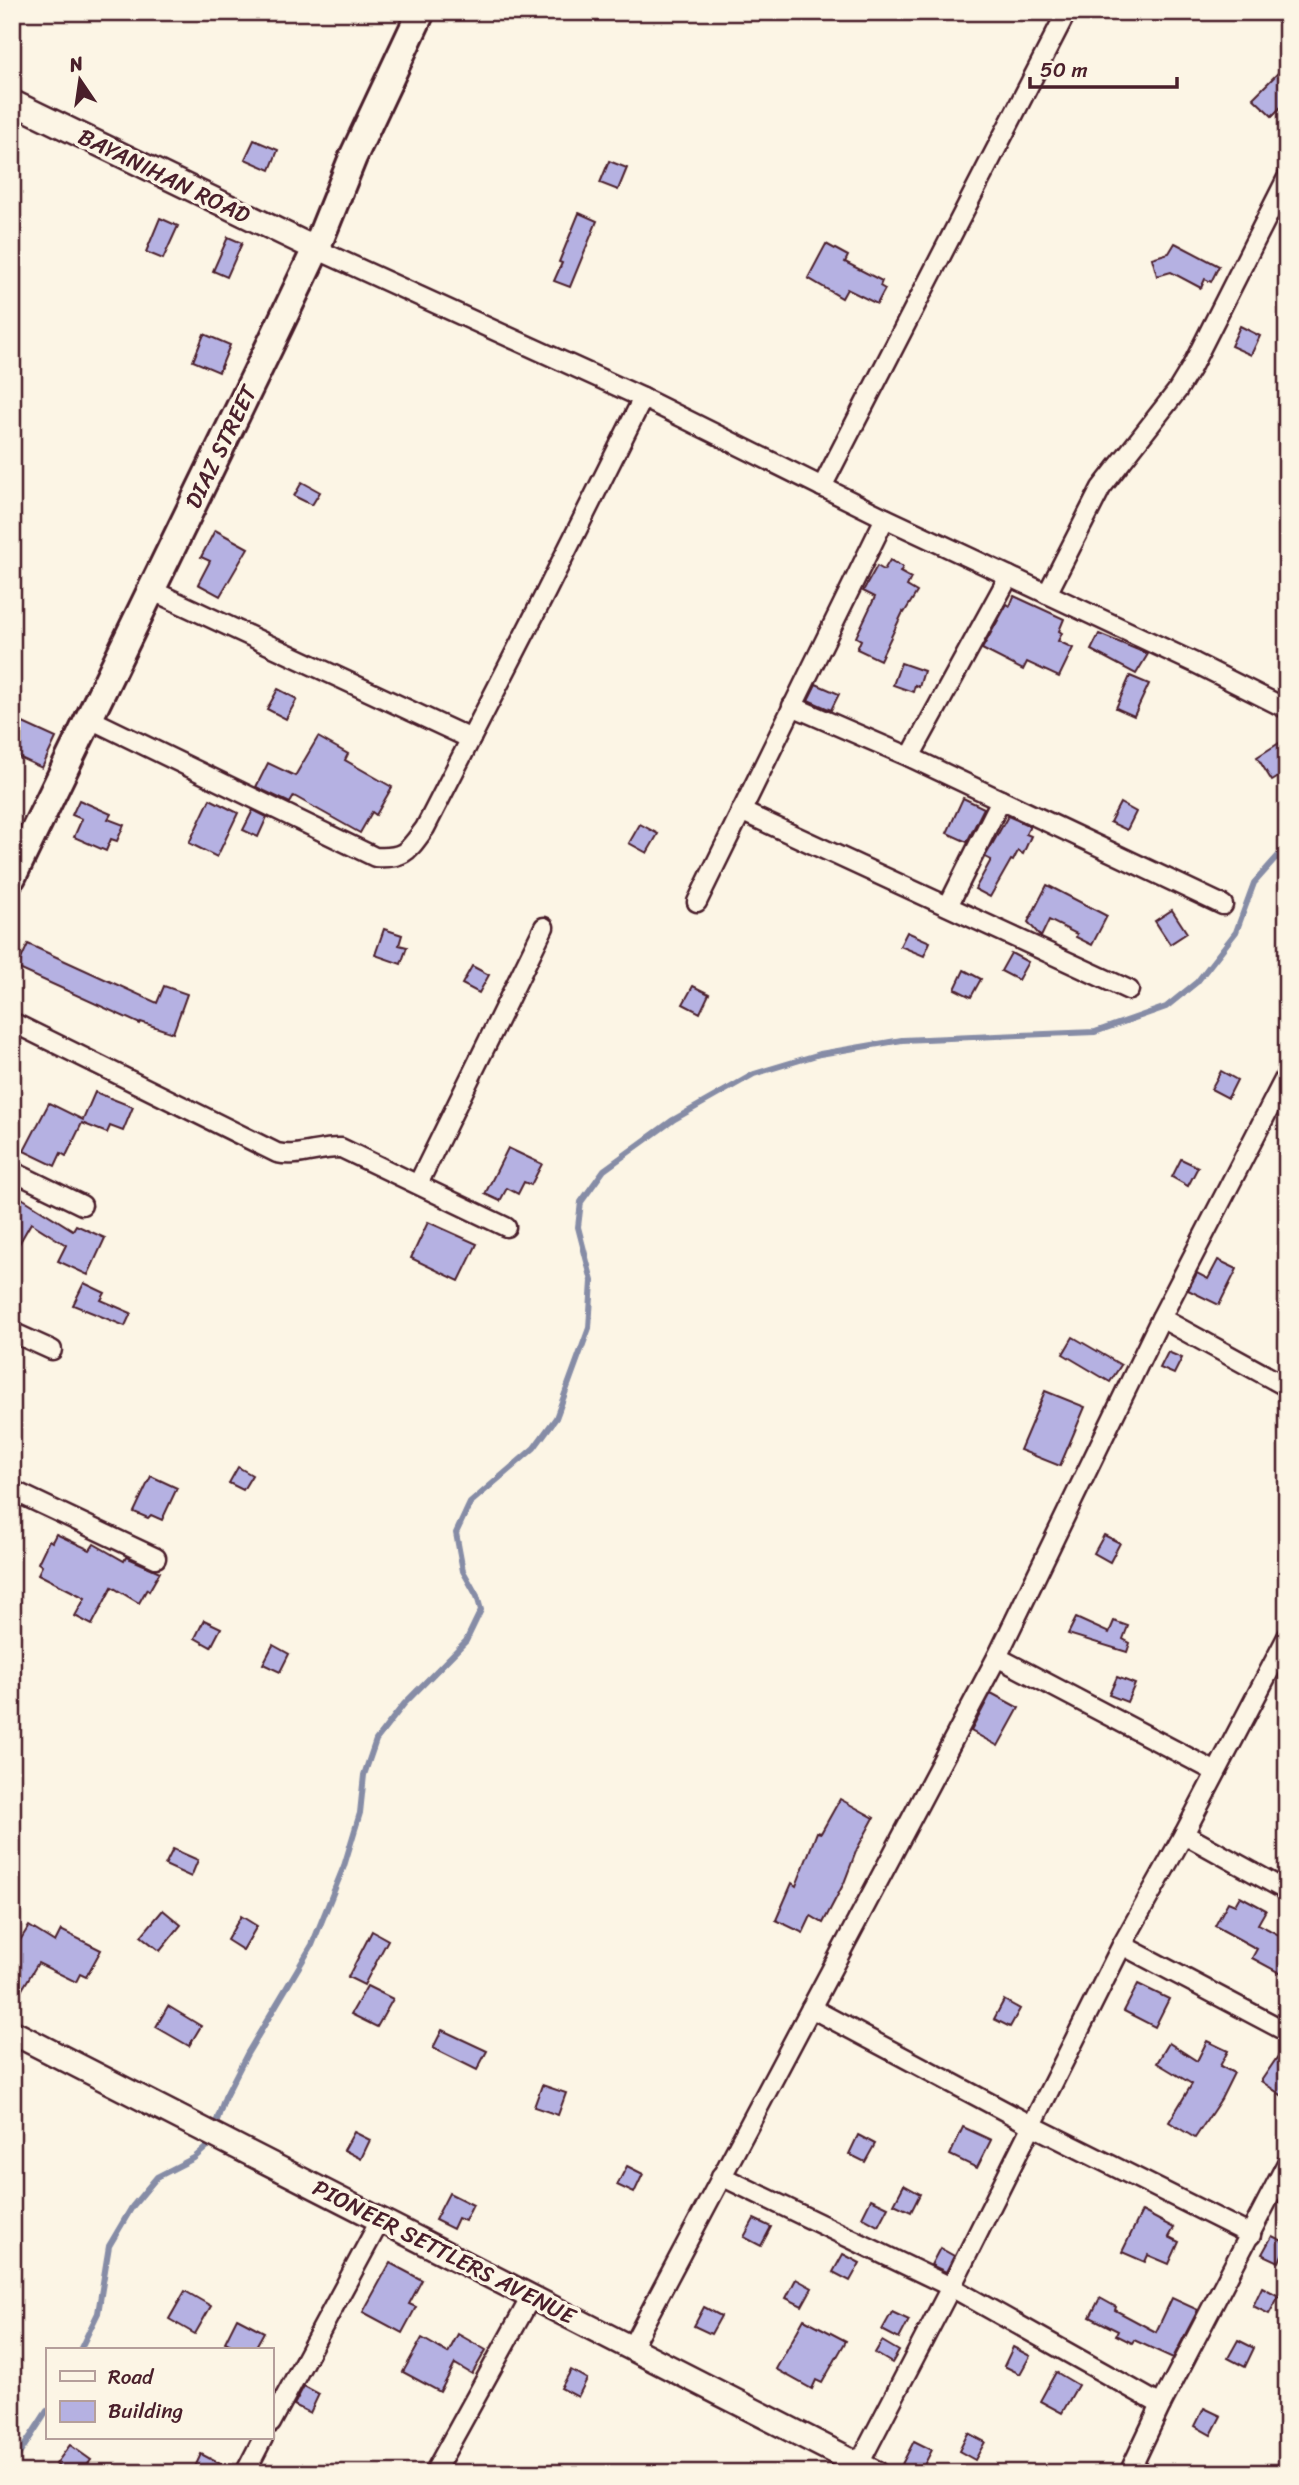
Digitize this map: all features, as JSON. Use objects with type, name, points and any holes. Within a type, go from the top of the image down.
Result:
[{"type":"main road","name":"DIAZ STREET","points":[[12,877],[316,249],[353,157],[421,12]]},
{"type":"street","points":[[822,486],[1063,19]]},
{"type":"street","name":"BAYANIHAN ROAD","points":[[12,102],[316,249]]},
{"type":"street","points":[[1047,594],[1101,488],[1177,391],[1191,368],[1287,178]]},
{"type":"street","points":[[316,249],[643,398],[1287,709]]},
{"type":"street","points":[[88,718],[375,857],[393,858],[410,849],[425,828],[471,739],[643,398]]},
{"type":"street","points":[[697,902],[885,517]]},
{"type":"street","points":[[910,757],[1009,576]]},
{"type":"street","points":[[151,590],[471,739]]},
{"type":"street","points":[[792,706],[910,757],[1223,905]]},
{"type":"street","points":[[948,906],[1001,800]]},
{"type":"street","points":[[741,811],[1129,990]]},
{"type":"street","points":[[418,1184],[544,927]]},
{"type":"street","points":[[12,1022],[276,1153],[289,1156],[328,1147],[341,1148],[506,1227]]},
{"type":"street","points":[[631,2348],[997,1657],[1161,1318],[1287,1074]]},
{"type":"street","points":[[12,1171],[82,1205]]},
{"type":"street","points":[[1161,1318],[1287,1387]]},
{"type":"street","points":[[12,1332],[52,1350]]},
{"type":"street","points":[[12,1490],[156,1558]]},
{"type":"street","points":[[867,2468],[1031,2124],[1122,1945],[1184,1834],[1287,1637]]},
{"type":"street","points":[[997,1657],[1216,1772]]},
{"type":"street","points":[[1184,1834],[1287,1891]]},
{"type":"street","points":[[1122,1945],[1287,2032]]},
{"type":"street","points":[[810,2008],[1251,2235]]},
{"type":"street","name":"PIONEER SETTLERS AVENUE","points":[[12,2032],[867,2468]]},
{"type":"street","points":[[1129,2473],[1161,2405],[1287,2163]]},
{"type":"street","points":[[722,2176],[951,2287],[1161,2405]]},
{"type":"street","points":[[273,2419],[381,2220]]},
{"type":"street","points":[[434,2473],[531,2297]]},
{"type":"street","points":[[245,2473],[262,2440]]},
{"type":"building","points":[[1287,64],[1287,101],[1272,116],[1253,98]]},
{"type":"building","points":[[254,140],[278,150],[270,170],[245,159]]},
{"type":"building","points":[[609,161],[627,168],[618,190],[600,183]]},
{"type":"building","points":[[579,213],[597,221],[570,287],[554,281]]},
{"type":"building","points":[[160,218],[178,226],[163,259],[146,252]]},
{"type":"building","points":[[228,237],[242,243],[227,277],[213,271]]},
{"type":"building","points":[[1175,243],[1219,266],[1211,282],[1205,279],[1201,288],[1171,272],[1157,276],[1152,258],[1169,253]]},
{"type":"building","points":[[826,244],[848,256],[845,262],[882,281],[880,286],[885,289],[877,304],[847,289],[842,298],[808,278]]},
{"type":"building","points":[[1240,326],[1260,336],[1251,355],[1231,346]]},
{"type":"building","points":[[204,334],[230,345],[219,372],[193,361]]},
{"type":"building","points":[[302,482],[320,492],[312,505],[294,496]]},
{"type":"building","points":[[215,530],[248,548],[220,596],[198,584],[210,561],[201,557]]},
{"type":"building","points":[[890,560],[903,567],[900,572],[911,578],[907,586],[917,592],[903,612],[880,660],[857,649],[861,640],[856,637],[875,597],[863,591],[877,566],[884,570]]},
{"type":"building","points":[[1014,596],[1064,619],[1058,641],[1073,648],[1059,677],[1027,662],[1023,670],[982,649]]},
{"type":"building","points":[[1099,634],[1148,654],[1136,674],[1091,650]]},
{"type":"building","points":[[901,663],[924,671],[919,687],[915,685],[913,692],[893,685]]},
{"type":"building","points":[[1130,676],[1149,684],[1134,716],[1116,708]]},
{"type":"building","points":[[816,684],[839,694],[831,710],[808,700]]},
{"type":"building","points":[[278,689],[297,699],[286,719],[267,709]]},
{"type":"building","points":[[12,718],[56,738],[42,768],[12,754]]},
{"type":"building","points":[[318,737],[348,754],[345,760],[392,787],[376,815],[372,812],[360,833],[294,796],[290,803],[256,787],[268,763],[295,776]]},
{"type":"building","points":[[1287,738],[1287,772],[1272,781],[1257,757]]},
{"type":"building","points":[[963,798],[984,808],[967,842],[947,833]]},
{"type":"building","points":[[210,799],[238,813],[217,857],[189,843]]},
{"type":"building","points":[[79,800],[111,814],[108,819],[124,825],[117,841],[111,839],[106,851],[74,837],[82,819],[72,815]]},
{"type":"building","points":[[1120,803],[1136,812],[1127,830],[1110,822]]},
{"type":"building","points":[[253,810],[267,817],[258,837],[243,830]]},
{"type":"building","points":[[1008,816],[1030,826],[1026,834],[1031,836],[1023,854],[1018,851],[1013,861],[1011,860],[990,897],[975,889],[991,860],[985,857]]},
{"type":"building","points":[[640,824],[658,834],[647,853],[629,843]]},
{"type":"building","points":[[1047,885],[1107,916],[1092,945],[1049,920],[1041,937],[1028,922]]},
{"type":"building","points":[[1172,910],[1187,933],[1170,944],[1155,921]]},
{"type":"building","points":[[384,929],[402,935],[399,945],[407,947],[401,964],[375,955]]},
{"type":"building","points":[[907,932],[930,942],[924,956],[900,946]]},
{"type":"building","points":[[28,944],[157,1003],[164,986],[187,994],[173,1033],[141,1022],[140,1024],[17,968]]},
{"type":"building","points":[[1011,953],[1028,962],[1018,980],[1001,971]]},
{"type":"building","points":[[472,966],[489,975],[479,993],[462,984]]},
{"type":"building","points":[[964,970],[981,979],[971,997],[955,989]]},
{"type":"building","points":[[693,986],[709,994],[700,1013],[683,1004]]},
{"type":"building","points":[[1221,1071],[1237,1080],[1228,1098],[1211,1089]]},
{"type":"building","points":[[95,1092],[133,1107],[123,1131],[110,1126],[107,1133],[82,1123],[66,1156],[61,1153],[55,1166],[24,1151],[49,1103],[83,1120]]},
{"type":"building","points":[[508,1148],[542,1164],[531,1185],[524,1182],[518,1194],[507,1188],[500,1201],[485,1194]]},
{"type":"building","points":[[1181,1159],[1198,1167],[1188,1186],[1172,1177]]},
{"type":"building","points":[[12,1192],[73,1230],[76,1225],[105,1238],[88,1275],[58,1261],[66,1245],[31,1223],[12,1256]]},
{"type":"building","points":[[428,1222],[477,1244],[459,1281],[411,1258]]},
{"type":"building","points":[[1218,1260],[1237,1269],[1219,1305],[1188,1290],[1197,1273],[1208,1279]]},
{"type":"building","points":[[84,1283],[105,1293],[101,1300],[131,1313],[125,1326],[73,1305]]},
{"type":"building","points":[[1073,1337],[1121,1365],[1110,1382],[1063,1354]]},
{"type":"building","points":[[1168,1352],[1182,1358],[1174,1374],[1160,1368]]},
{"type":"building","points":[[1045,1391],[1085,1407],[1060,1466],[1020,1450]]},
{"type":"building","points":[[238,1467],[252,1475],[243,1490],[229,1483]]},
{"type":"building","points":[[151,1476],[177,1488],[162,1520],[134,1512]]},
{"type":"building","points":[[56,1534],[90,1550],[94,1544],[124,1561],[126,1557],[160,1572],[139,1603],[112,1587],[92,1625],[75,1616],[85,1598],[38,1574],[42,1566],[38,1563],[49,1540],[52,1542]]},
{"type":"building","points":[[1104,1535],[1120,1543],[1110,1562],[1094,1553]]},
{"type":"building","points":[[1076,1618],[1109,1633],[1114,1621],[1128,1626],[1123,1639],[1130,1643],[1127,1652],[1068,1634]]},
{"type":"building","points":[[204,1620],[221,1628],[211,1647],[195,1638]]},
{"type":"building","points":[[273,1645],[289,1654],[280,1672],[263,1664]]},
{"type":"building","points":[[1117,1677],[1135,1684],[1127,1702],[1109,1695]]},
{"type":"building","points":[[991,1693],[1019,1708],[998,1746],[971,1731]]},
{"type":"building","points":[[840,1799],[874,1818],[823,1923],[811,1916],[803,1933],[776,1920],[792,1883],[796,1886],[817,1832],[821,1833]]},
{"type":"building","points":[[173,1849],[198,1860],[191,1877],[165,1865]]},
{"type":"building","points":[[1240,1896],[1266,1910],[1258,1924],[1287,1939],[1287,1977],[1252,1958],[1257,1949],[1215,1926],[1228,1902],[1235,1905]]},
{"type":"building","points":[[163,1910],[181,1925],[160,1951],[141,1936]]},
{"type":"building","points":[[241,1916],[257,1926],[243,1950],[227,1940]]},
{"type":"building","points":[[29,1926],[55,1942],[61,1930],[101,1950],[86,1977],[80,1974],[76,1982],[38,1963],[12,2006],[12,1953]]},
{"type":"building","points":[[372,1931],[388,1940],[364,1985],[348,1977]]},
{"type":"building","points":[[1138,1984],[1169,1999],[1155,2027],[1124,2011]]},
{"type":"building","points":[[367,1986],[393,1999],[377,2027],[351,2014]]},
{"type":"building","points":[[1004,2000],[1020,2009],[1010,2027],[994,2019]]},
{"type":"building","points":[[168,2006],[201,2026],[189,2046],[156,2027]]},
{"type":"building","points":[[442,2030],[487,2051],[477,2070],[433,2048]]},
{"type":"building","points":[[1207,2041],[1228,2051],[1220,2066],[1234,2073],[1221,2099],[1195,2138],[1169,2122],[1192,2084],[1157,2063],[1169,2043],[1197,2061]]},
{"type":"building","points":[[1287,2043],[1287,2099],[1261,2081]]},
{"type":"building","points":[[542,2085],[566,2093],[558,2115],[534,2107]]},
{"type":"building","points":[[963,2127],[991,2140],[977,2168],[950,2155]]},
{"type":"building","points":[[354,2132],[370,2140],[361,2159],[344,2150]]},
{"type":"building","points":[[858,2135],[875,2144],[865,2162],[849,2154]]},
{"type":"building","points":[[627,2166],[643,2174],[634,2193],[617,2185]]},
{"type":"building","points":[[904,2185],[920,2194],[911,2212],[894,2204]]},
{"type":"building","points":[[449,2193],[473,2205],[465,2221],[458,2218],[453,2229],[435,2220]]},
{"type":"building","points":[[871,2199],[888,2207],[878,2226],[862,2217]]},
{"type":"building","points":[[1142,2211],[1174,2228],[1169,2237],[1179,2242],[1169,2264],[1148,2255],[1145,2262],[1122,2252]]},
{"type":"building","points":[[754,2219],[771,2227],[761,2246],[744,2237]]},
{"type":"building","points":[[1272,2236],[1287,2243],[1279,2262],[1262,2254]]},
{"type":"building","points":[[940,2248],[954,2256],[946,2272],[931,2265]]},
{"type":"building","points":[[843,2254],[860,2263],[850,2281],[833,2272]]},
{"type":"building","points":[[390,2263],[422,2280],[409,2304],[416,2307],[402,2333],[363,2312]]},
{"type":"building","points":[[796,2279],[812,2288],[802,2306],[786,2298]]},
{"type":"building","points":[[1262,2287],[1279,2296],[1269,2314],[1253,2306]]},
{"type":"building","points":[[185,2291],[211,2306],[195,2334],[169,2319]]},
{"type":"building","points":[[1100,2298],[1116,2307],[1115,2310],[1156,2332],[1172,2298],[1198,2310],[1173,2358],[1134,2340],[1132,2343],[1116,2335],[1118,2331],[1090,2317]]},
{"type":"building","points":[[704,2307],[721,2316],[711,2334],[694,2326]]},
{"type":"building","points":[[892,2312],[909,2320],[899,2339],[882,2330]]},
{"type":"building","points":[[237,2318],[264,2332],[255,2348],[237,2348],[225,2342]]},
{"type":"building","points":[[804,2319],[846,2341],[822,2383],[816,2380],[812,2389],[776,2369]]},
{"type":"building","points":[[458,2334],[486,2350],[472,2374],[455,2364],[440,2392],[403,2372],[422,2338],[448,2353]]},
{"type":"building","points":[[1238,2340],[1254,2348],[1245,2367],[1228,2358]]},
{"type":"building","points":[[882,2341],[899,2351],[892,2363],[875,2353]]},
{"type":"building","points":[[1013,2347],[1030,2356],[1020,2374],[1004,2366]]},
{"type":"building","points":[[571,2370],[587,2379],[578,2397],[561,2388]]},
{"type":"building","points":[[1056,2372],[1078,2385],[1062,2413],[1040,2401]]},
{"type":"building","points":[[304,2386],[319,2394],[310,2413],[294,2405]]},
{"type":"building","points":[[1204,2408],[1221,2416],[1211,2435],[1195,2426]]},
{"type":"building","points":[[968,2433],[985,2442],[975,2460],[959,2451]]},
{"type":"building","points":[[914,2441],[932,2450],[920,2473],[902,2464]]},
{"type":"building","points":[[70,2445],[91,2460],[81,2473],[67,2473],[56,2464]]},
{"type":"building","points":[[201,2454],[234,2471],[234,2473],[192,2473]]},
{"type":"waterway","points":[[214,2129],[225,2097],[247,2054],[312,1945],[344,1866],[360,1813],[364,1775],[376,1740],[404,1704],[466,1641],[481,1610],[477,1596],[463,1571],[456,1533],[470,1503],[534,1448],[556,1418],[589,1328],[592,1281],[578,1227],[581,1202],[604,1170],[673,1120],[754,1074],[820,1054],[902,1040],[1095,1032],[1166,1007],[1197,982],[1236,932],[1254,883],[1287,846]]},
{"type":"waterway","points":[[81,2348],[98,2313],[109,2246],[132,2207],[157,2177],[194,2158],[211,2140]]},
{"type":"waterway","points":[[12,2465],[46,2413]]}]
